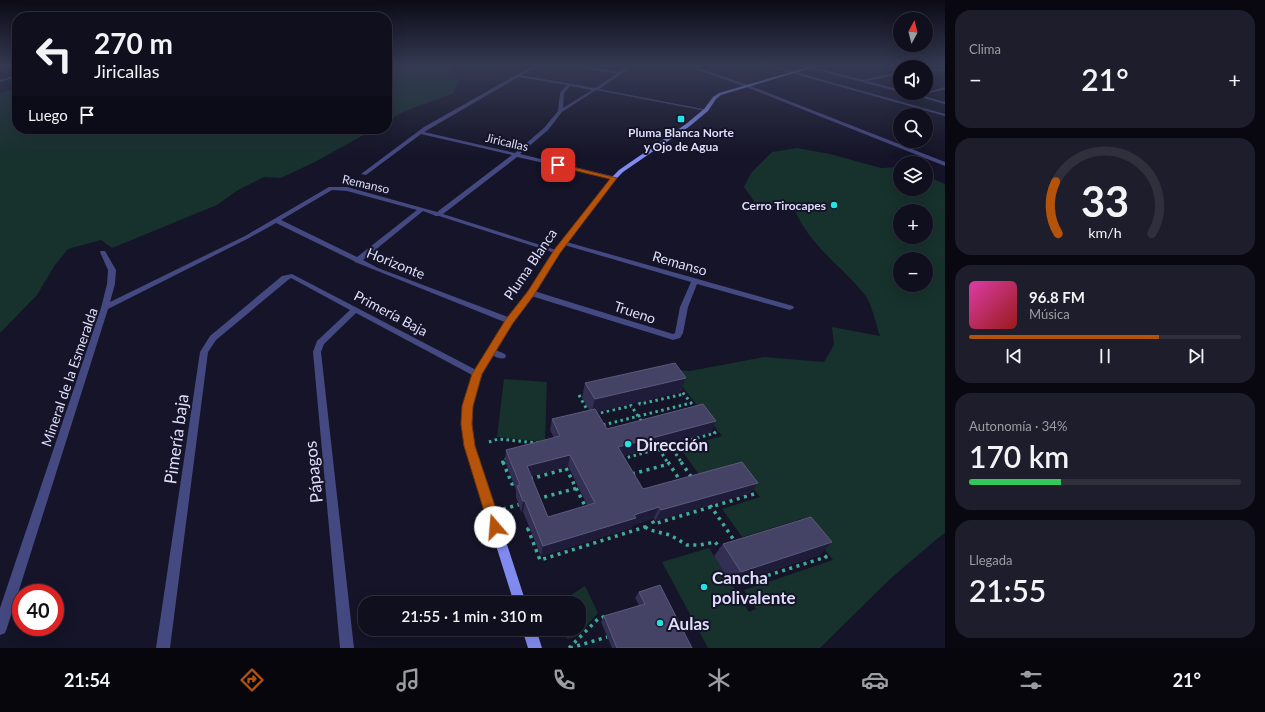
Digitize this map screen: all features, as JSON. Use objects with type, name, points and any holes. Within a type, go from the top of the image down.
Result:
[{"type":"street","points":[[364,174],[420,132],[484,95]]},
{"type":"street","points":[[560,111],[562,95]]},
{"type":"street","points":[[437,215],[516,155],[546,129],[560,111],[583,95]]},
{"type":"street","points":[[631,95],[706,110]]},
{"type":"street","name":"Pluma Blanca","points":[[518,596],[470,446],[466,424],[468,406],[478,374],[490,351],[531,293],[563,243],[614,178],[621,171],[688,125],[706,110],[714,98],[718,95]]},
{"type":"street","points":[[770,95],[945,164]]},
{"type":"street","points":[[872,95],[945,115]]},
{"type":"street","points":[[933,99],[945,102]]},
{"type":"street","name":"Jiricallas","points":[[420,132],[614,178]]},
{"type":"street","name":"Remanso","points":[[331,188],[347,189],[422,209],[557,252]]},
{"type":"street","name":"Mineral de la Esmeralda","points":[[0,628],[105,308],[223,250],[331,188]]},
{"type":"street","points":[[357,261],[422,209]]},
{"type":"street","name":"Horizonte","points":[[276,220],[357,261],[510,322]]},
{"type":"street","name":"Remanso","points":[[563,243],[790,308]]},
{"type":"street","points":[[103,252],[112,270],[111,284],[105,308]]},
{"type":"street","name":"Primería Baja","points":[[292,276],[478,374]]},
{"type":"street","name":"Pimería baja","points":[[164,648],[204,352],[213,338],[285,278],[292,276]]},
{"type":"street","name":"Trueno","points":[[531,293],[673,337],[677,336],[684,308],[695,281]]},
{"type":"street","name":"Pápagos","points":[[347,648],[317,352],[320,343],[356,309]]},
{"type":"street","points":[[490,351],[502,356]]},
{"type":"street","points":[[531,636],[535,648]]},
{"type":"path","points":[[676,383],[700,413]]},
{"type":"path","points":[[639,402],[640,404],[684,394]]},
{"type":"path","points":[[579,395],[590,415],[631,405],[645,427]]},
{"type":"path","points":[[596,427],[692,403]]},
{"type":"path","points":[[618,460],[715,433],[707,423]]},
{"type":"path","points":[[489,442],[498,439],[540,443]]},
{"type":"path","points":[[669,445],[695,483]]},
{"type":"path","points":[[660,449],[684,485]]},
{"type":"path","points":[[510,458],[502,460],[512,484],[518,482]]},
{"type":"path","points":[[563,463],[588,512]]},
{"type":"path","points":[[625,476],[669,464]]},
{"type":"path","points":[[524,480],[566,469]]},
{"type":"path","points":[[736,470],[754,494],[654,524],[639,497],[684,485],[736,470]]},
{"type":"path","points":[[530,479],[533,485]]},
{"type":"path","points":[[531,501],[587,486]]},
{"type":"path","points":[[536,492],[541,505]]},
{"type":"path","points":[[625,493],[645,527],[650,530],[670,535],[687,545],[700,546],[715,542],[722,549],[725,555]]},
{"type":"path","points":[[629,500],[528,530],[540,560],[645,527]]},
{"type":"path","points":[[595,502],[599,508]]},
{"type":"path","points":[[511,506],[524,503]]},
{"type":"path","points":[[711,506],[737,544]]},
{"type":"path","points":[[546,517],[548,524]]},
{"type":"path","points":[[732,546],[744,542]]},
{"type":"path","points":[[736,572],[744,583],[826,557],[818,546]]},
{"type":"path","points":[[722,549],[727,548]]},
{"type":"path","points":[[569,648],[598,618],[613,614]]},
{"type":"path","points":[[569,648],[607,637]]},
{"type":"green space","points":[[0,95],[12,95],[12,134],[365,134],[315,162],[281,178],[264,177],[238,190],[217,205],[112,248],[101,240],[68,249],[55,265],[37,295],[0,333]]},
{"type":"green space","points":[[392,95],[448,95],[405,111],[392,118]]},
{"type":"green space","points":[[797,148],[830,154],[881,168],[893,167],[893,196],[933,196],[933,179],[945,184],[945,533],[890,579],[820,648],[708,648],[662,562],[709,548],[749,612],[756,609],[744,590],[833,560],[801,519],[742,537],[722,509],[760,497],[736,466],[700,476],[680,448],[722,436],[668,369],[690,371],[764,357],[824,362],[834,345],[832,327],[880,336],[872,309],[865,295],[808,233],[794,208],[756,204],[744,187],[751,173],[772,152]]},
{"type":"green space","points":[[504,379],[547,382],[545,442],[497,437]]},
{"type":"green space","points":[[585,586],[598,613],[586,626],[586,596],[570,596]]},
{"type":"green space","points":[[565,636],[577,636],[568,639]]},
{"type":"building","points":[[675,363],[686,378],[595,399],[585,383]]},
{"type":"building","points":[[703,404],[716,421],[618,447],[643,489],[742,462],[758,483],[661,510],[659,507],[634,515],[636,518],[543,546],[525,501],[523,501],[517,486],[520,485],[506,450],[560,436],[552,419],[595,409],[607,429]],"holes":[[[570,455],[595,503],[548,517],[527,466]]]},
{"type":"building","points":[[811,517],[832,542],[741,572],[723,544]]},
{"type":"building","points":[[660,585],[692,648],[617,648],[604,616],[645,604],[639,592]]},
{"type":"place","name":"Pluma Blanca Norte y Ojo de Agua","points":[[681,119]]},
{"type":"place","name":"Cerro Tirocapes","points":[[834,205]]},
{"type":"place","name":"Dirección","points":[[628,444]]},
{"type":"place","name":"Cancha polivalente","points":[[704,587]]},
{"type":"place","name":"Aulas","points":[[660,623]]},
{"type":"route","points":[[495,527],[470,446],[466,424],[468,406],[473,388],[478,374],[490,351],[572,231],[614,178],[558,165]]}]
